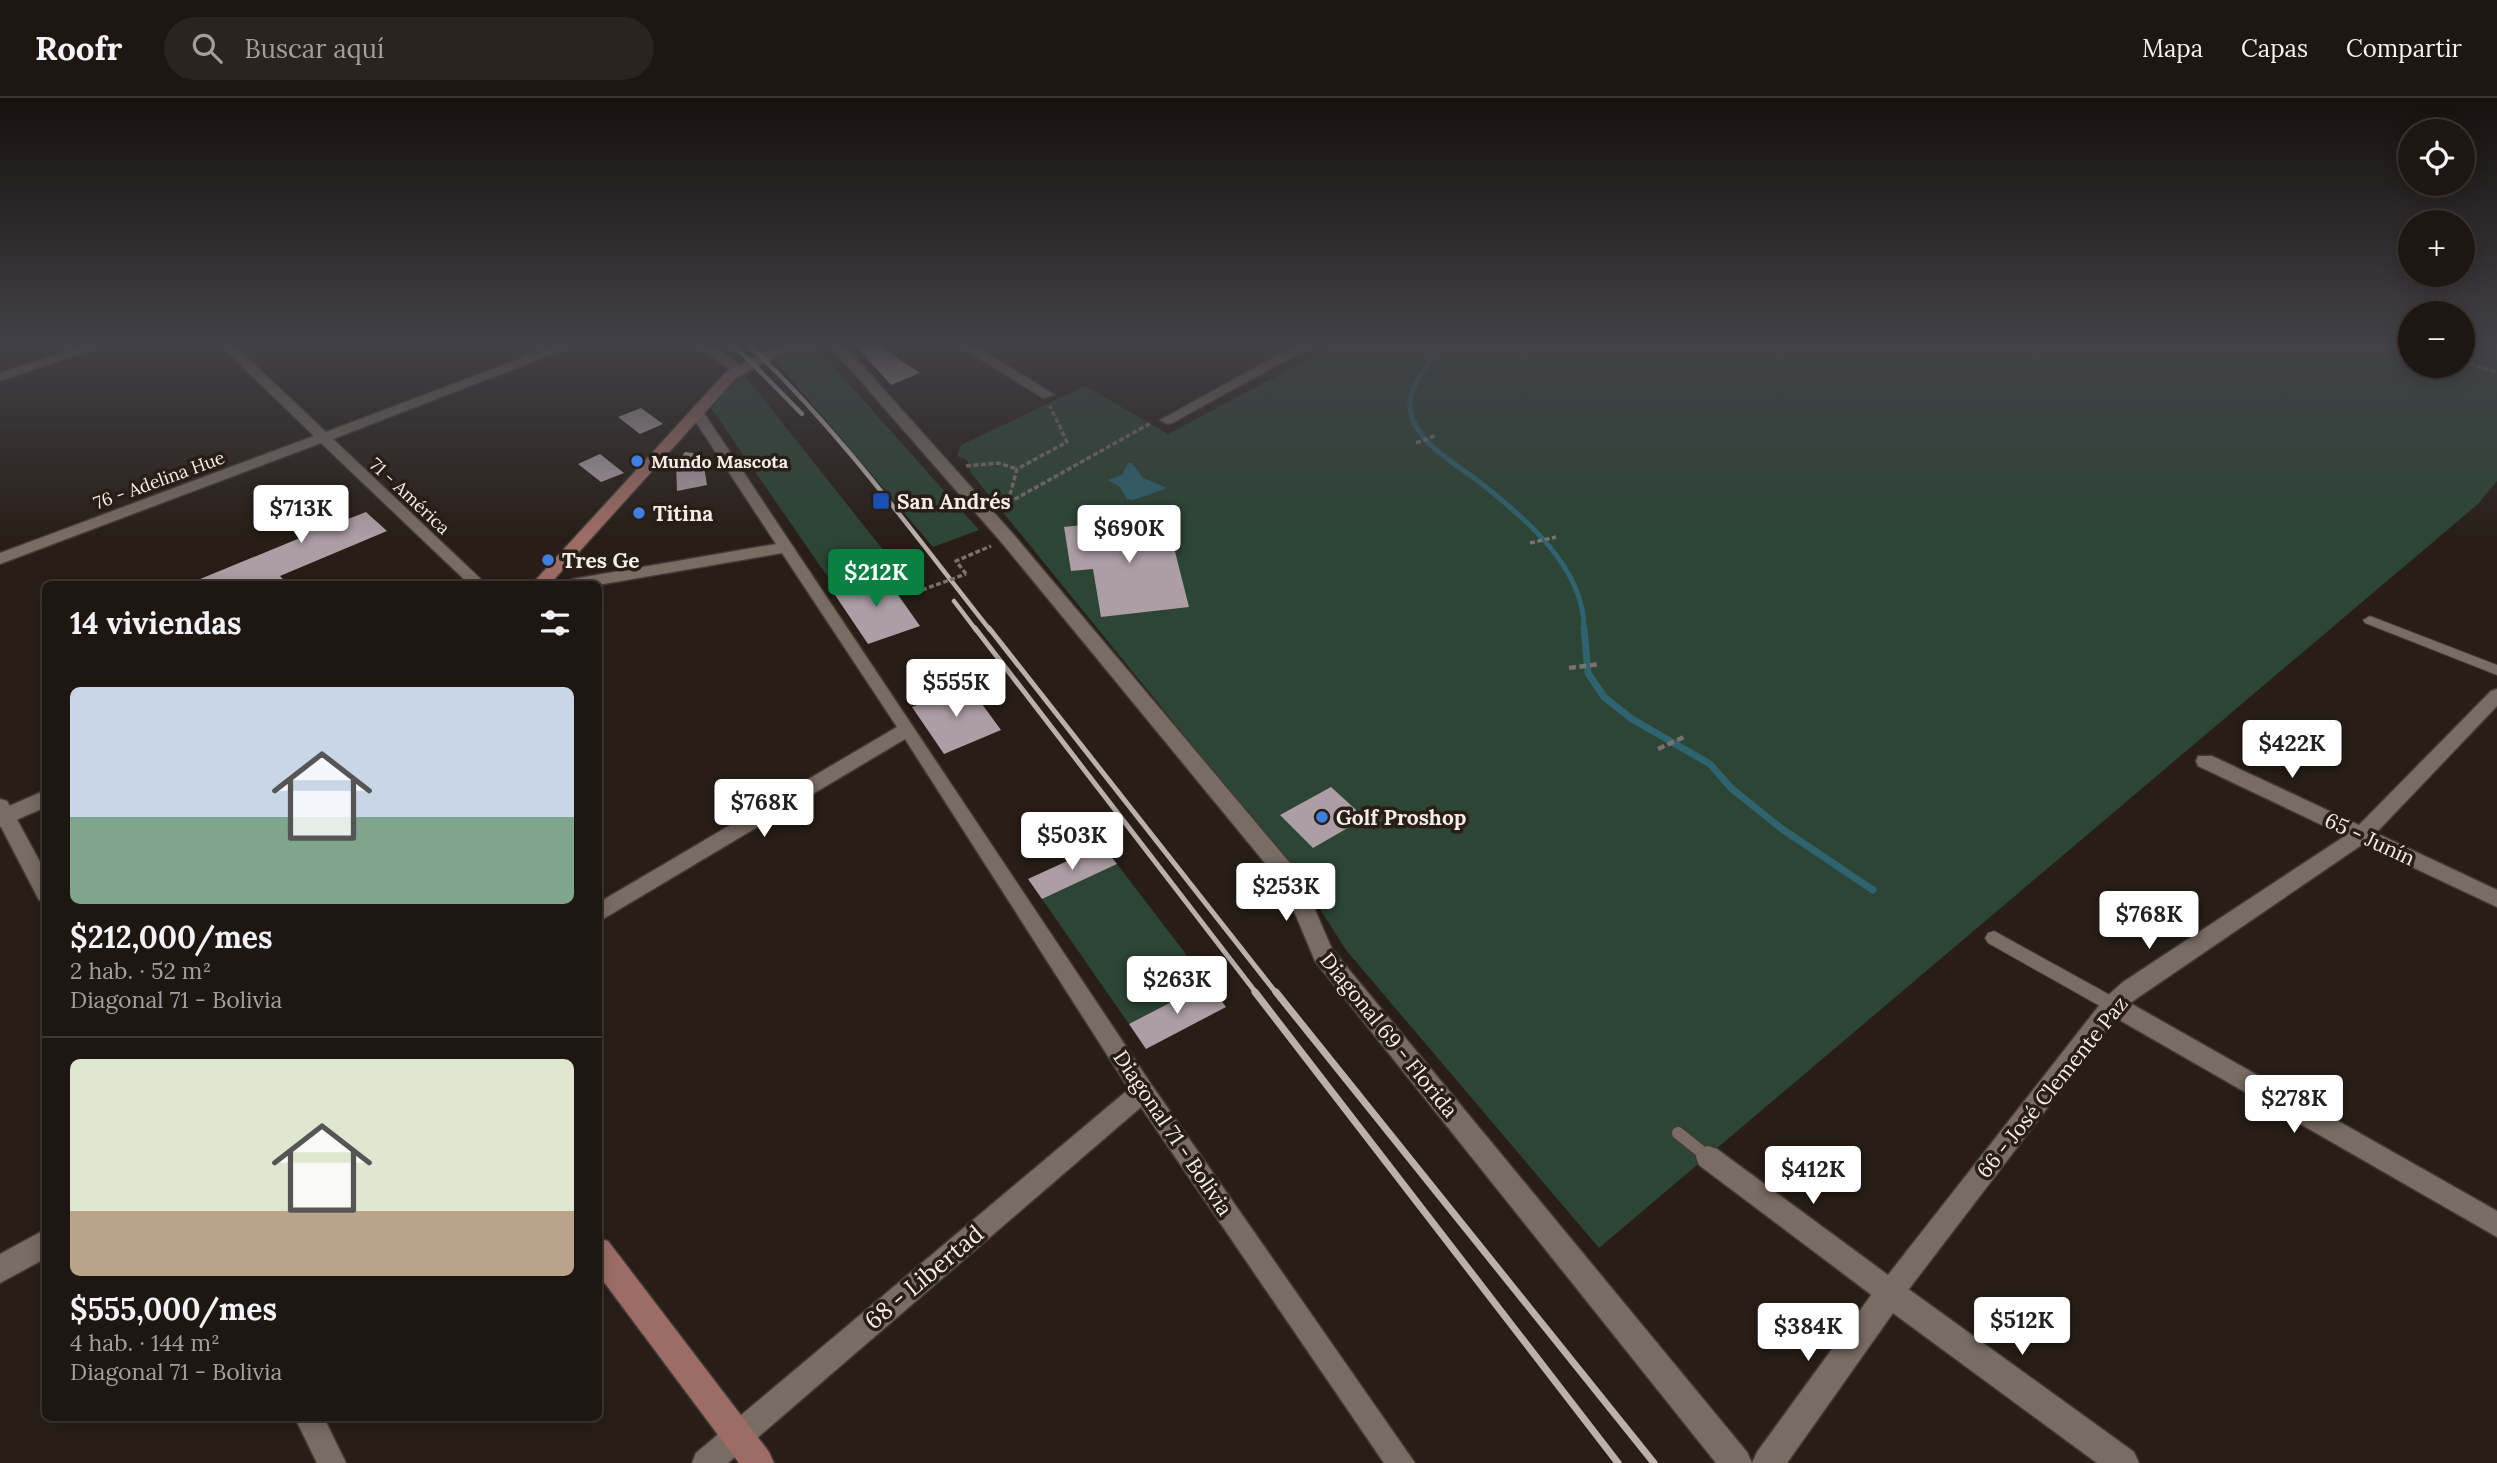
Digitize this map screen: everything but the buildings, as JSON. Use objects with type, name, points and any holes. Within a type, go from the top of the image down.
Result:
[{"type":"main road","points":[[544,581],[700,410]]},
{"type":"main road","points":[[602,1256],[758,1463]]},
{"type":"street","name":"71 - América","points":[[291,410],[475,581]]},
{"type":"street","name":"76 - Adelina Hue","points":[[0,559],[401,410]]},
{"type":"street","name":"Diagonal 69 - Florida","points":[[893,410],[1008,539],[1292,881],[1323,954],[1736,1463]]},
{"type":"street","points":[[1167,420],[1186,410]]},
{"type":"street","name":"Diagonal 71 - Bolivia","points":[[697,413],[908,729],[1143,1091],[1401,1463]]},
{"type":"street","points":[[590,581],[787,547]]},
{"type":"street","points":[[2370,620],[2497,670]]},
{"type":"street","name":"66 - José Clemente Paz","points":[[1768,1463],[1890,1293],[2113,1005],[2131,988],[2362,835],[2497,695]]},
{"type":"street","points":[[602,912],[908,729]]},
{"type":"street","name":"65 - Junín","points":[[2204,761],[2497,899]]},
{"type":"street","points":[[42,799],[2,814],[42,887]]},
{"type":"street","points":[[1994,938],[2497,1225]]},
{"type":"street","name":"68 - Libertad","points":[[706,1463],[1143,1091]]},
{"type":"street","points":[[1708,1157],[2123,1463]]},
{"type":"street","points":[[0,1269],[42,1244]]},
{"type":"street","points":[[311,1421],[332,1463]]},
{"type":"lane","points":[[1678,1133],[1708,1157]]},
{"type":"path","points":[[947,471],[998,463],[1017,469],[1068,442],[1054,410]]},
{"type":"path","points":[[1017,469],[1008,503],[1150,423],[1167,420]]},
{"type":"path","points":[[1416,443],[1437,435]]},
{"type":"path","points":[[1530,543],[1556,537]]},
{"type":"path","points":[[816,593],[901,563],[922,590],[967,574],[956,561],[979,551]]},
{"type":"path","points":[[1569,668],[1600,664]]},
{"type":"path","points":[[1658,749],[1684,737]]},
{"type":"green space","points":[[712,410],[772,410],[892,561],[832,583]]},
{"type":"green space","points":[[817,410],[872,410],[979,530],[933,547]]},
{"type":"green space","points":[[1035,410],[1126,410],[1168,434],[1214,410],[2497,410],[2497,481],[2478,504],[1599,1248],[1346,950],[1301,879],[971,473],[967,460],[957,456],[961,445]]},
{"type":"green space","points":[[1117,864],[1208,983],[1129,1024],[1042,899]]},
{"type":"water","points":[[1128,463],[1132,463],[1143,478],[1167,488],[1133,500],[1127,499],[1120,487],[1108,480],[1122,475]]},
{"type":"waterway","points":[[1410,410],[1413,420],[1427,441],[1514,510],[1563,564],[1582,607],[1584,630]]},
{"type":"waterway","points":[[1584,628],[1588,673],[1604,697],[1632,719],[1710,764],[1731,788],[1782,829],[1873,890]]},
{"type":"railway","points":[[798,410],[802,414]]},
{"type":"railway","points":[[812,410],[904,520],[990,630]]},
{"type":"railway","points":[[954,601],[976,630]]},
{"type":"railway","points":[[975,628],[1257,994]]},
{"type":"railway","points":[[989,628],[1277,994]]},
{"type":"railway","points":[[1255,992],[1618,1463]]},
{"type":"railway","points":[[1276,992],[1654,1463]]},
{"type":"place","name":"Mundo Mascota","points":[[637,461]]},
{"type":"place","name":"San Andrés","points":[[881,501]]},
{"type":"place","name":"Titina","points":[[639,513]]},
{"type":"place","name":"Tres Ge","points":[[548,560]]},
{"type":"place","name":"Golf Proshop","points":[[1322,817]]}]
